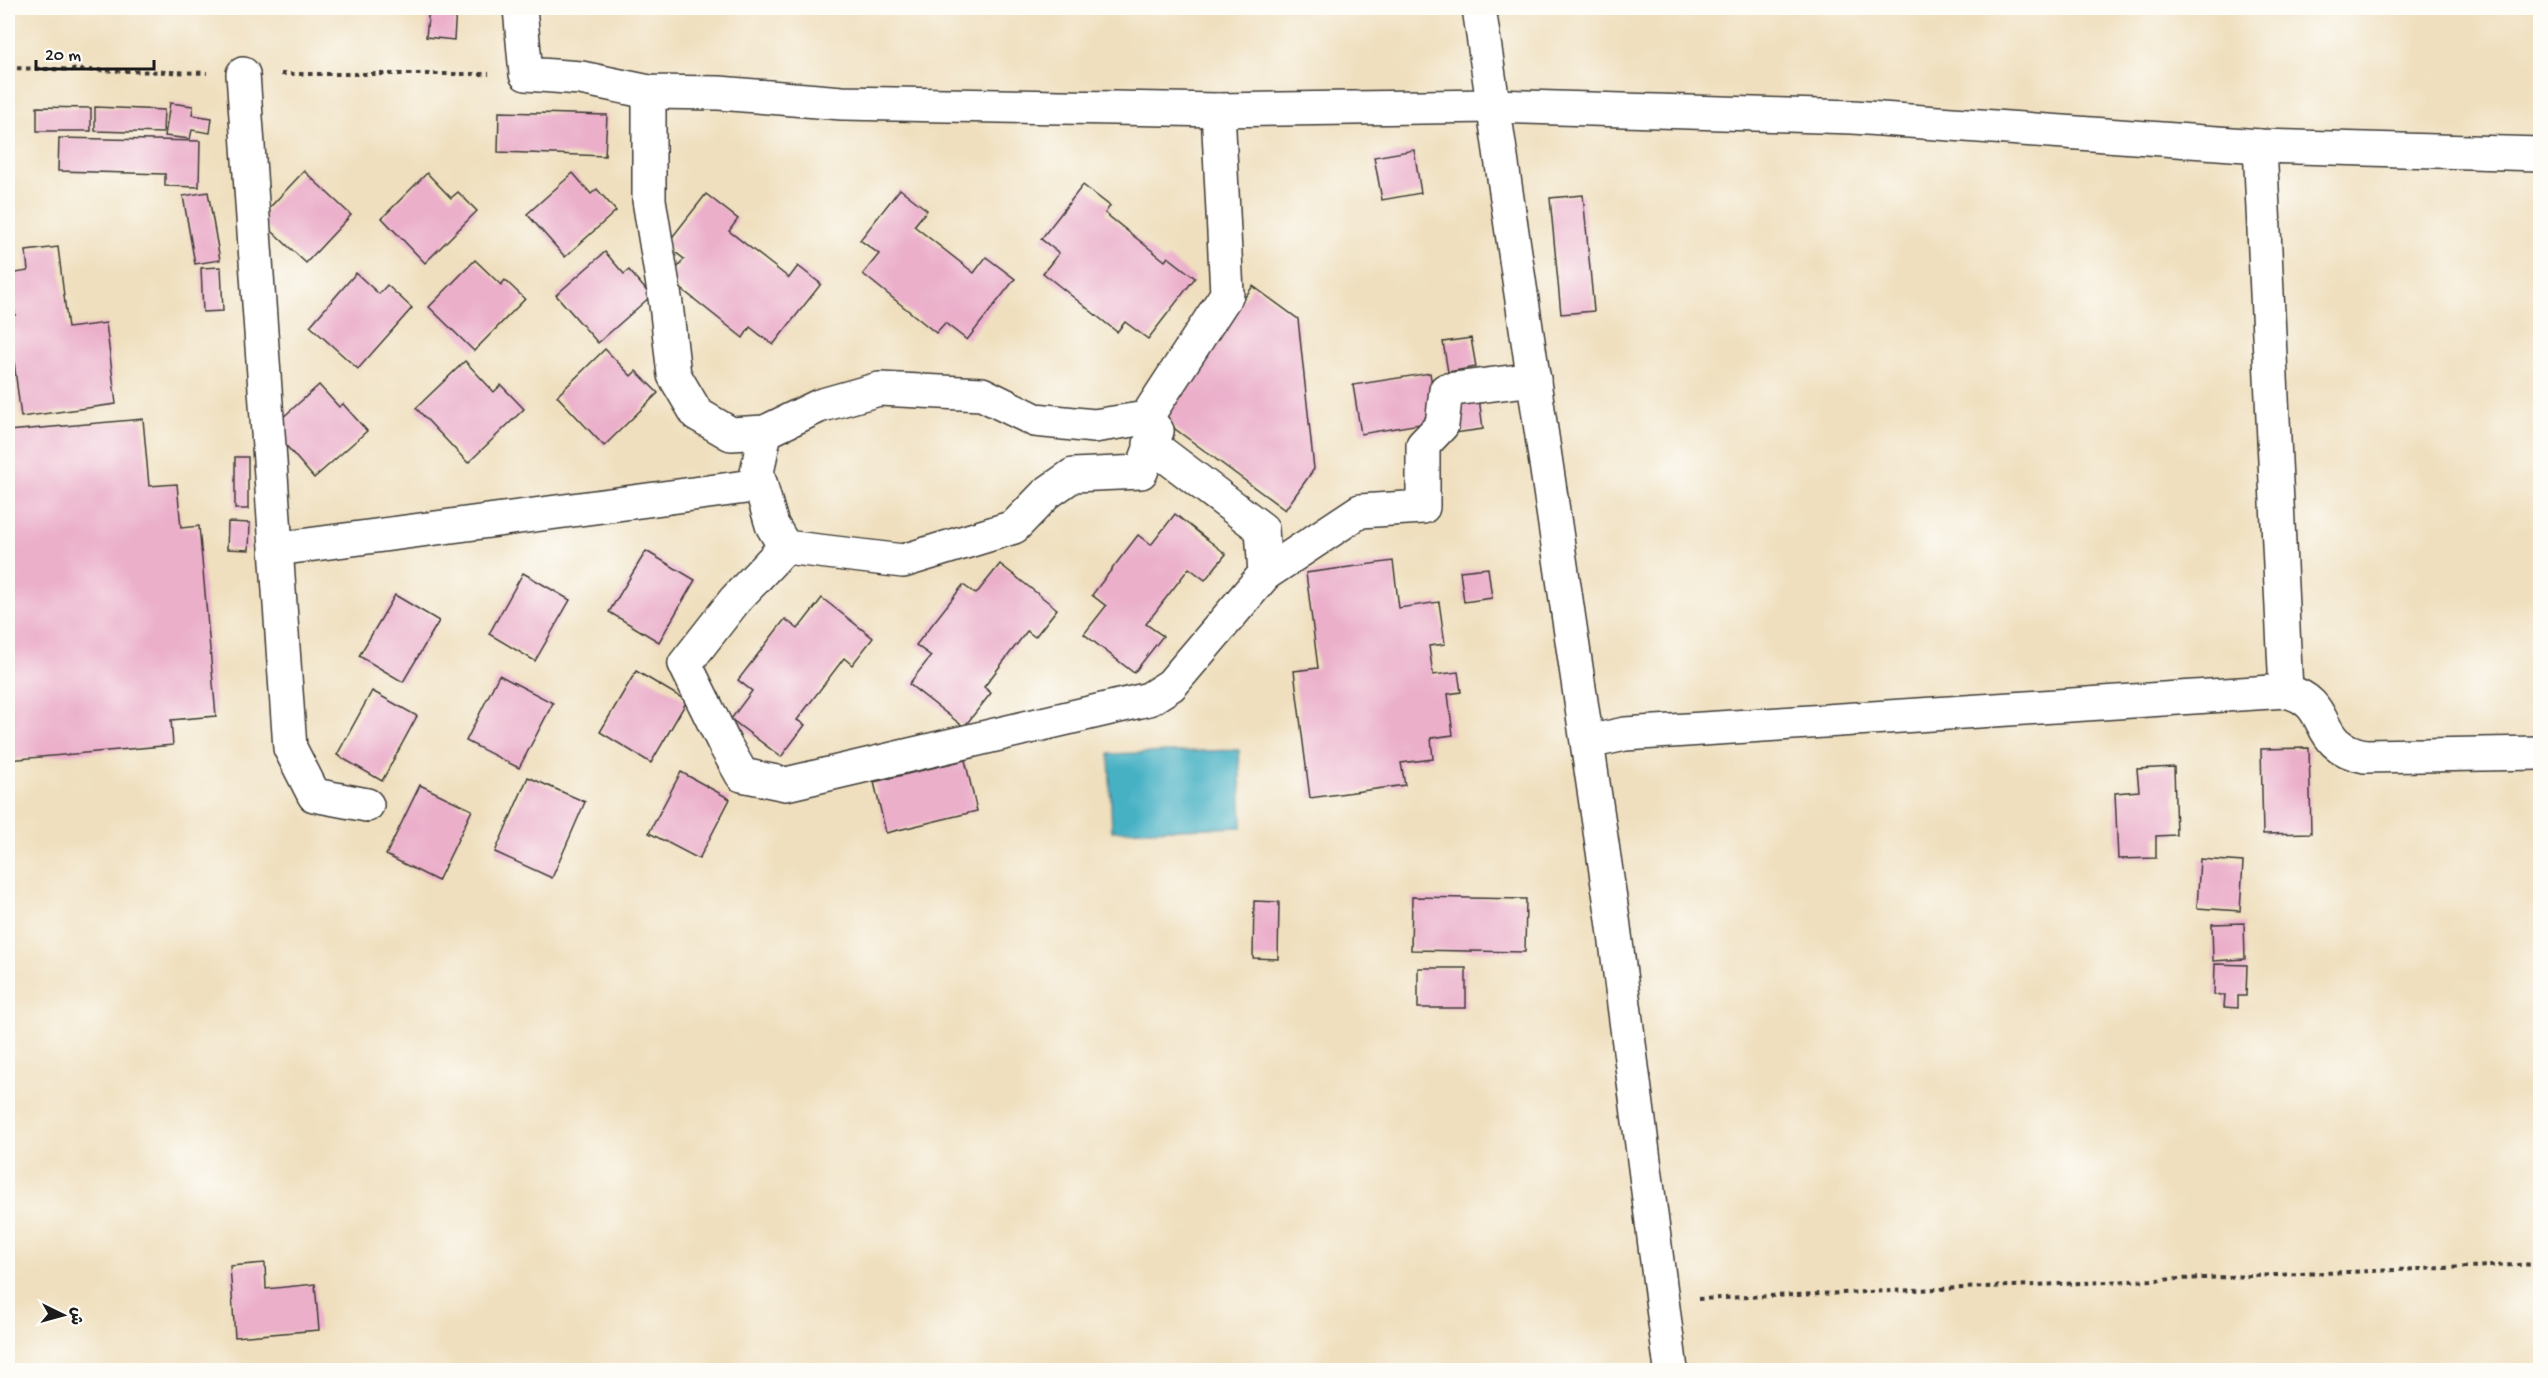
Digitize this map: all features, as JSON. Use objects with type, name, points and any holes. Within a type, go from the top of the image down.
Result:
[{"type":"street","points":[[520,8],[526,74],[581,78],[650,92],[719,93],[842,104],[1218,110],[1494,106],[1853,117],[2260,146],[2541,154]]},
{"type":"street","points":[[1479,8],[1588,742],[1671,1371]]},
{"type":"street","points":[[243,74],[290,748],[314,795],[367,805]]},
{"type":"street","points":[[650,92],[649,200],[666,304],[674,375],[697,414],[732,434],[765,432],[819,406],[879,388],[982,394],[1035,420],[1148,431],[1262,529],[1265,574]]},
{"type":"street","points":[[785,547],[903,561],[1014,526],[1047,493],[1073,475],[1141,472],[1148,431],[1227,294],[1218,110]]},
{"type":"street","points":[[2260,146],[2286,692]]},
{"type":"street","points":[[785,547],[735,600],[685,663],[742,775],[786,784],[1149,699],[1172,685],[1265,574],[1360,511],[1423,507],[1423,445],[1442,425],[1446,390],[1534,379]]},
{"type":"street","points":[[765,432],[757,473],[772,525],[785,547]]},
{"type":"street","points":[[277,549],[761,485]]},
{"type":"street","points":[[1588,742],[1625,734],[2286,692],[2307,699],[2321,717],[2328,737],[2335,745],[2349,753],[2365,756],[2541,753]]},
{"type":"path","points":[[1662,1301],[2541,1264]]},
{"type":"water","points":[[1239,750],[1242,827],[1112,831],[1109,754]]},
{"type":"building","points":[[429,8],[456,8],[454,40],[426,37]]},
{"type":"building","points":[[170,103],[193,106],[192,115],[212,118],[210,133],[192,130],[190,139],[165,136]]},
{"type":"building","points":[[37,107],[91,108],[91,131],[37,131]]},
{"type":"building","points":[[95,107],[164,110],[163,133],[95,131]]},
{"type":"building","points":[[499,112],[607,115],[605,156],[498,152]]},
{"type":"building","points":[[59,138],[200,141],[199,187],[165,186],[165,174],[58,171]]},
{"type":"building","points":[[1414,150],[1421,193],[1382,200],[1374,157]]},
{"type":"building","points":[[304,171],[351,215],[306,263],[259,219]]},
{"type":"building","points":[[427,173],[451,198],[458,192],[477,211],[425,263],[382,218]]},
{"type":"building","points":[[573,173],[591,194],[597,189],[616,211],[565,257],[527,214]]},
{"type":"building","points":[[1083,185],[1110,206],[1105,213],[1165,261],[1168,257],[1195,278],[1148,339],[1125,322],[1117,332],[1043,273],[1059,253],[1041,239]]},
{"type":"building","points":[[900,189],[927,210],[914,226],[974,273],[986,257],[1015,279],[967,340],[945,323],[936,333],[863,274],[879,254],[860,240]]},
{"type":"building","points":[[208,192],[220,260],[195,264],[183,196]]},
{"type":"building","points":[[706,194],[738,219],[729,231],[789,278],[798,266],[821,284],[773,345],[750,327],[743,338],[669,279],[684,259],[666,245]]},
{"type":"building","points":[[1583,195],[1594,311],[1561,314],[1550,198]]},
{"type":"building","points":[[58,247],[68,328],[106,323],[116,404],[21,417],[8,314],[15,315],[10,274],[28,271],[26,251]]},
{"type":"building","points":[[605,252],[624,274],[629,270],[651,296],[598,343],[556,295]]},
{"type":"building","points":[[475,260],[501,285],[505,280],[525,299],[474,351],[429,307]]},
{"type":"building","points":[[221,267],[223,311],[203,312],[201,268]]},
{"type":"building","points":[[356,273],[379,294],[387,285],[412,308],[358,369],[310,326]]},
{"type":"building","points":[[1253,286],[1298,319],[1314,469],[1285,510],[1175,429],[1165,415],[1170,400]]},
{"type":"building","points":[[1471,338],[1476,367],[1448,372],[1443,342]]},
{"type":"building","points":[[605,349],[631,376],[636,371],[658,393],[604,446],[557,396]]},
{"type":"building","points":[[465,361],[494,392],[501,385],[524,409],[468,463],[416,408]]},
{"type":"building","points":[[1430,373],[1438,421],[1361,434],[1353,385]]},
{"type":"building","points":[[319,385],[339,407],[343,404],[367,431],[314,478],[271,428]]},
{"type":"building","points":[[1479,398],[1483,429],[1455,433],[1452,401]]},
{"type":"building","points":[[143,419],[149,486],[177,484],[181,528],[199,526],[216,716],[171,720],[173,745],[8,760],[8,431]]},
{"type":"building","points":[[235,457],[248,457],[248,509],[235,509]]},
{"type":"building","points":[[1175,514],[1226,554],[1205,580],[1189,568],[1146,624],[1163,636],[1134,673],[1084,634],[1106,606],[1092,595],[1138,535],[1151,545]]},
{"type":"building","points":[[228,522],[250,523],[249,550],[227,549]]},
{"type":"building","points":[[646,551],[695,580],[659,642],[609,612]]},
{"type":"building","points":[[1393,561],[1399,608],[1439,602],[1445,644],[1429,646],[1433,675],[1458,672],[1461,692],[1448,694],[1453,735],[1431,738],[1433,759],[1401,763],[1405,785],[1310,798],[1294,671],[1318,668],[1306,573]]},
{"type":"building","points":[[1000,564],[1057,609],[1035,637],[1027,631],[984,687],[991,693],[964,727],[909,684],[931,656],[916,645],[963,585],[976,594]]},
{"type":"building","points":[[1488,568],[1492,598],[1464,602],[1460,571]]},
{"type":"building","points":[[523,573],[570,600],[535,661],[489,634]]},
{"type":"building","points":[[395,595],[439,621],[403,682],[359,656]]},
{"type":"building","points":[[822,598],[873,638],[852,665],[844,658],[797,720],[805,725],[781,757],[731,719],[752,691],[738,680],[785,619],[798,629]]},
{"type":"building","points":[[636,671],[687,701],[651,763],[600,732]]},
{"type":"building","points":[[499,675],[553,703],[519,768],[466,741]]},
{"type":"building","points":[[372,691],[417,716],[382,781],[337,755]]},
{"type":"building","points":[[2309,748],[2311,833],[2263,834],[2261,749]]},
{"type":"building","points":[[965,760],[977,811],[886,833],[874,782]]},
{"type":"building","points":[[2174,767],[2176,835],[2156,836],[2156,858],[2118,859],[2115,793],[2139,791],[2137,769]]},
{"type":"building","points":[[681,772],[730,799],[699,859],[649,833]]},
{"type":"building","points":[[528,777],[585,802],[552,878],[495,852]]},
{"type":"building","points":[[420,785],[472,810],[438,881],[386,855]]},
{"type":"building","points":[[2200,859],[2243,862],[2240,911],[2197,908]]},
{"type":"building","points":[[1412,897],[1526,899],[1525,952],[1411,950]]},
{"type":"building","points":[[1254,901],[1279,902],[1278,959],[1253,958]]},
{"type":"building","points":[[2244,923],[2245,959],[2213,961],[2212,924]]},
{"type":"building","points":[[2215,964],[2247,965],[2246,996],[2238,996],[2238,1008],[2224,1007],[2225,995],[2214,995]]},
{"type":"building","points":[[1418,968],[1466,968],[1466,1008],[1418,1008]]},
{"type":"building","points":[[265,1263],[266,1289],[315,1284],[319,1330],[235,1337],[230,1266]]}]
